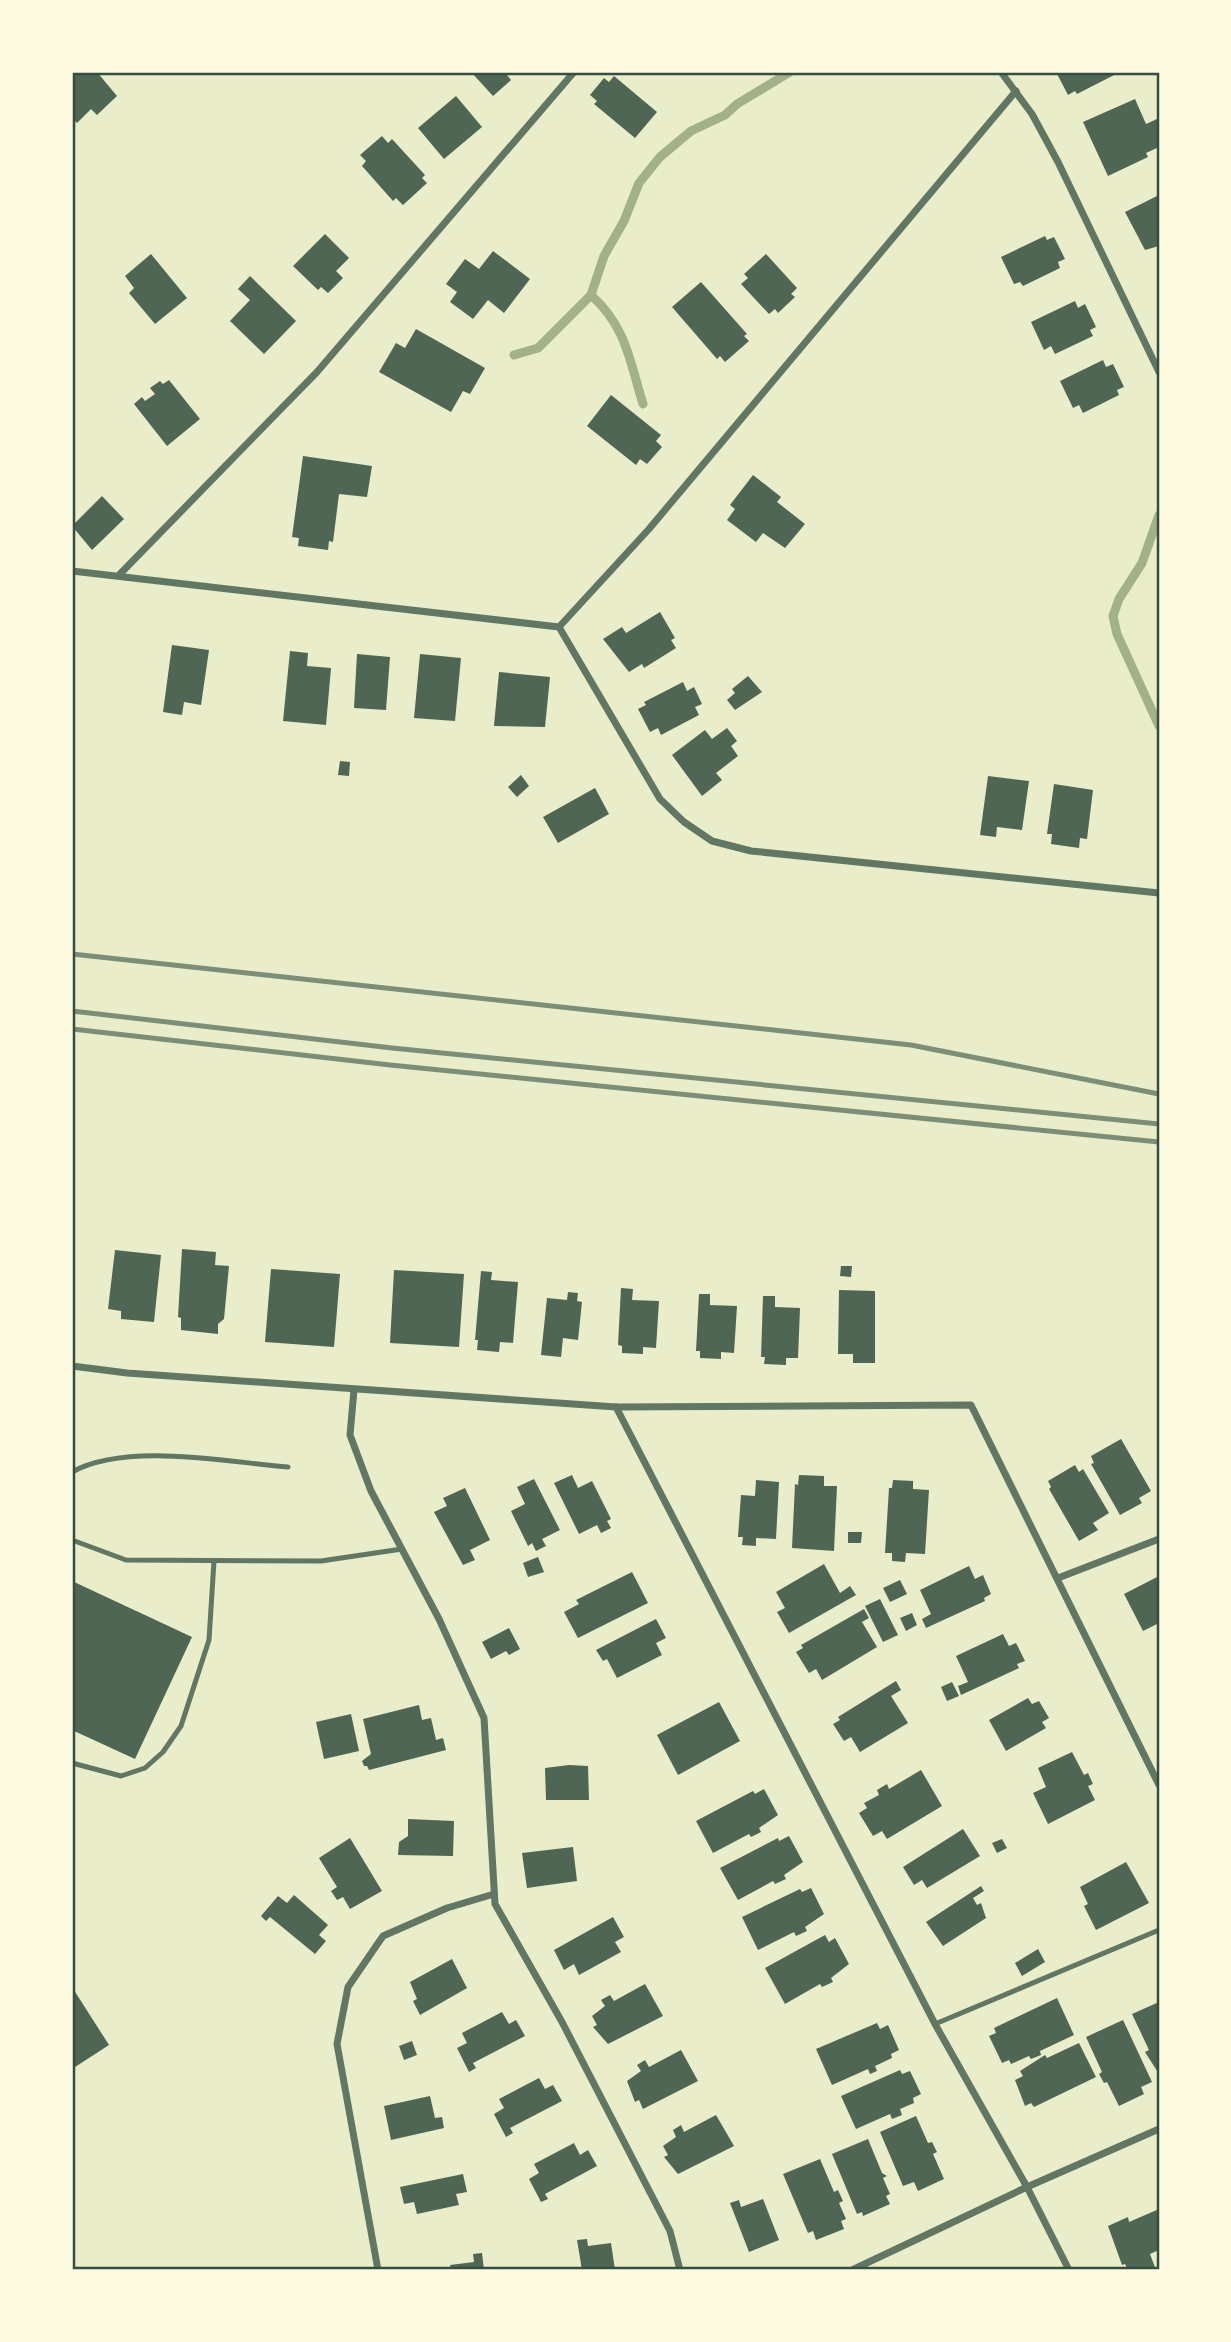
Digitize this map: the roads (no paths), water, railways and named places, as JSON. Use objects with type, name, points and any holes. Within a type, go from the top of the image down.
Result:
[{"type":"street","points":[[120,574],[317,372],[574,72]]},
{"type":"street","points":[[1001,72],[1016,91],[1058,162],[1159,372]]},
{"type":"street","points":[[559,627],[649,529],[1016,91]]},
{"type":"street","points":[[72,571],[120,574],[559,627]]},
{"type":"street","points":[[559,627],[660,799],[684,822],[712,841],[751,851],[1159,893]]},
{"type":"street","points":[[72,1366],[127,1373],[616,1407],[971,1405],[1159,1785]]},
{"type":"street","points":[[354,1390],[350,1435],[371,1491],[484,1718],[495,1904],[562,2022],[670,2231],[680,2270]]},
{"type":"street","points":[[616,1407],[935,2024],[1027,2187],[1069,2270]]},
{"type":"street","points":[[1058,1578],[1159,1539]]},
{"type":"street","points":[[378,2270],[337,2044],[348,1987],[383,1936],[447,1908],[494,1894]]},
{"type":"street","points":[[852,2270],[1027,2187],[1159,2129]]},
{"type":"lane","points":[[72,1460],[74,1471],[90,1462],[133,1455],[288,1467]]},
{"type":"lane","points":[[72,1539],[126,1560],[321,1561],[402,1549]]},
{"type":"lane","points":[[72,1763],[121,1776],[145,1768],[163,1752],[181,1726],[209,1640],[214,1561]]},
{"type":"lane","points":[[935,2024],[1159,1930]]},
{"type":"waterway","points":[[514,355],[538,348],[591,295],[604,256],[624,221],[639,183],[660,157],[691,131],[725,115],[737,104],[790,72]]},
{"type":"waterway","points":[[591,295],[603,307],[619,332],[643,404]]},
{"type":"waterway","points":[[1159,515],[1142,563],[1119,599],[1113,616],[1117,634],[1159,726]]},
{"type":"railway","points":[[72,954],[911,1045],[1159,1094]]},
{"type":"railway","points":[[72,1011],[392,1048],[1159,1124]]},
{"type":"railway","points":[[72,1029],[390,1065],[1159,1142]]}]
